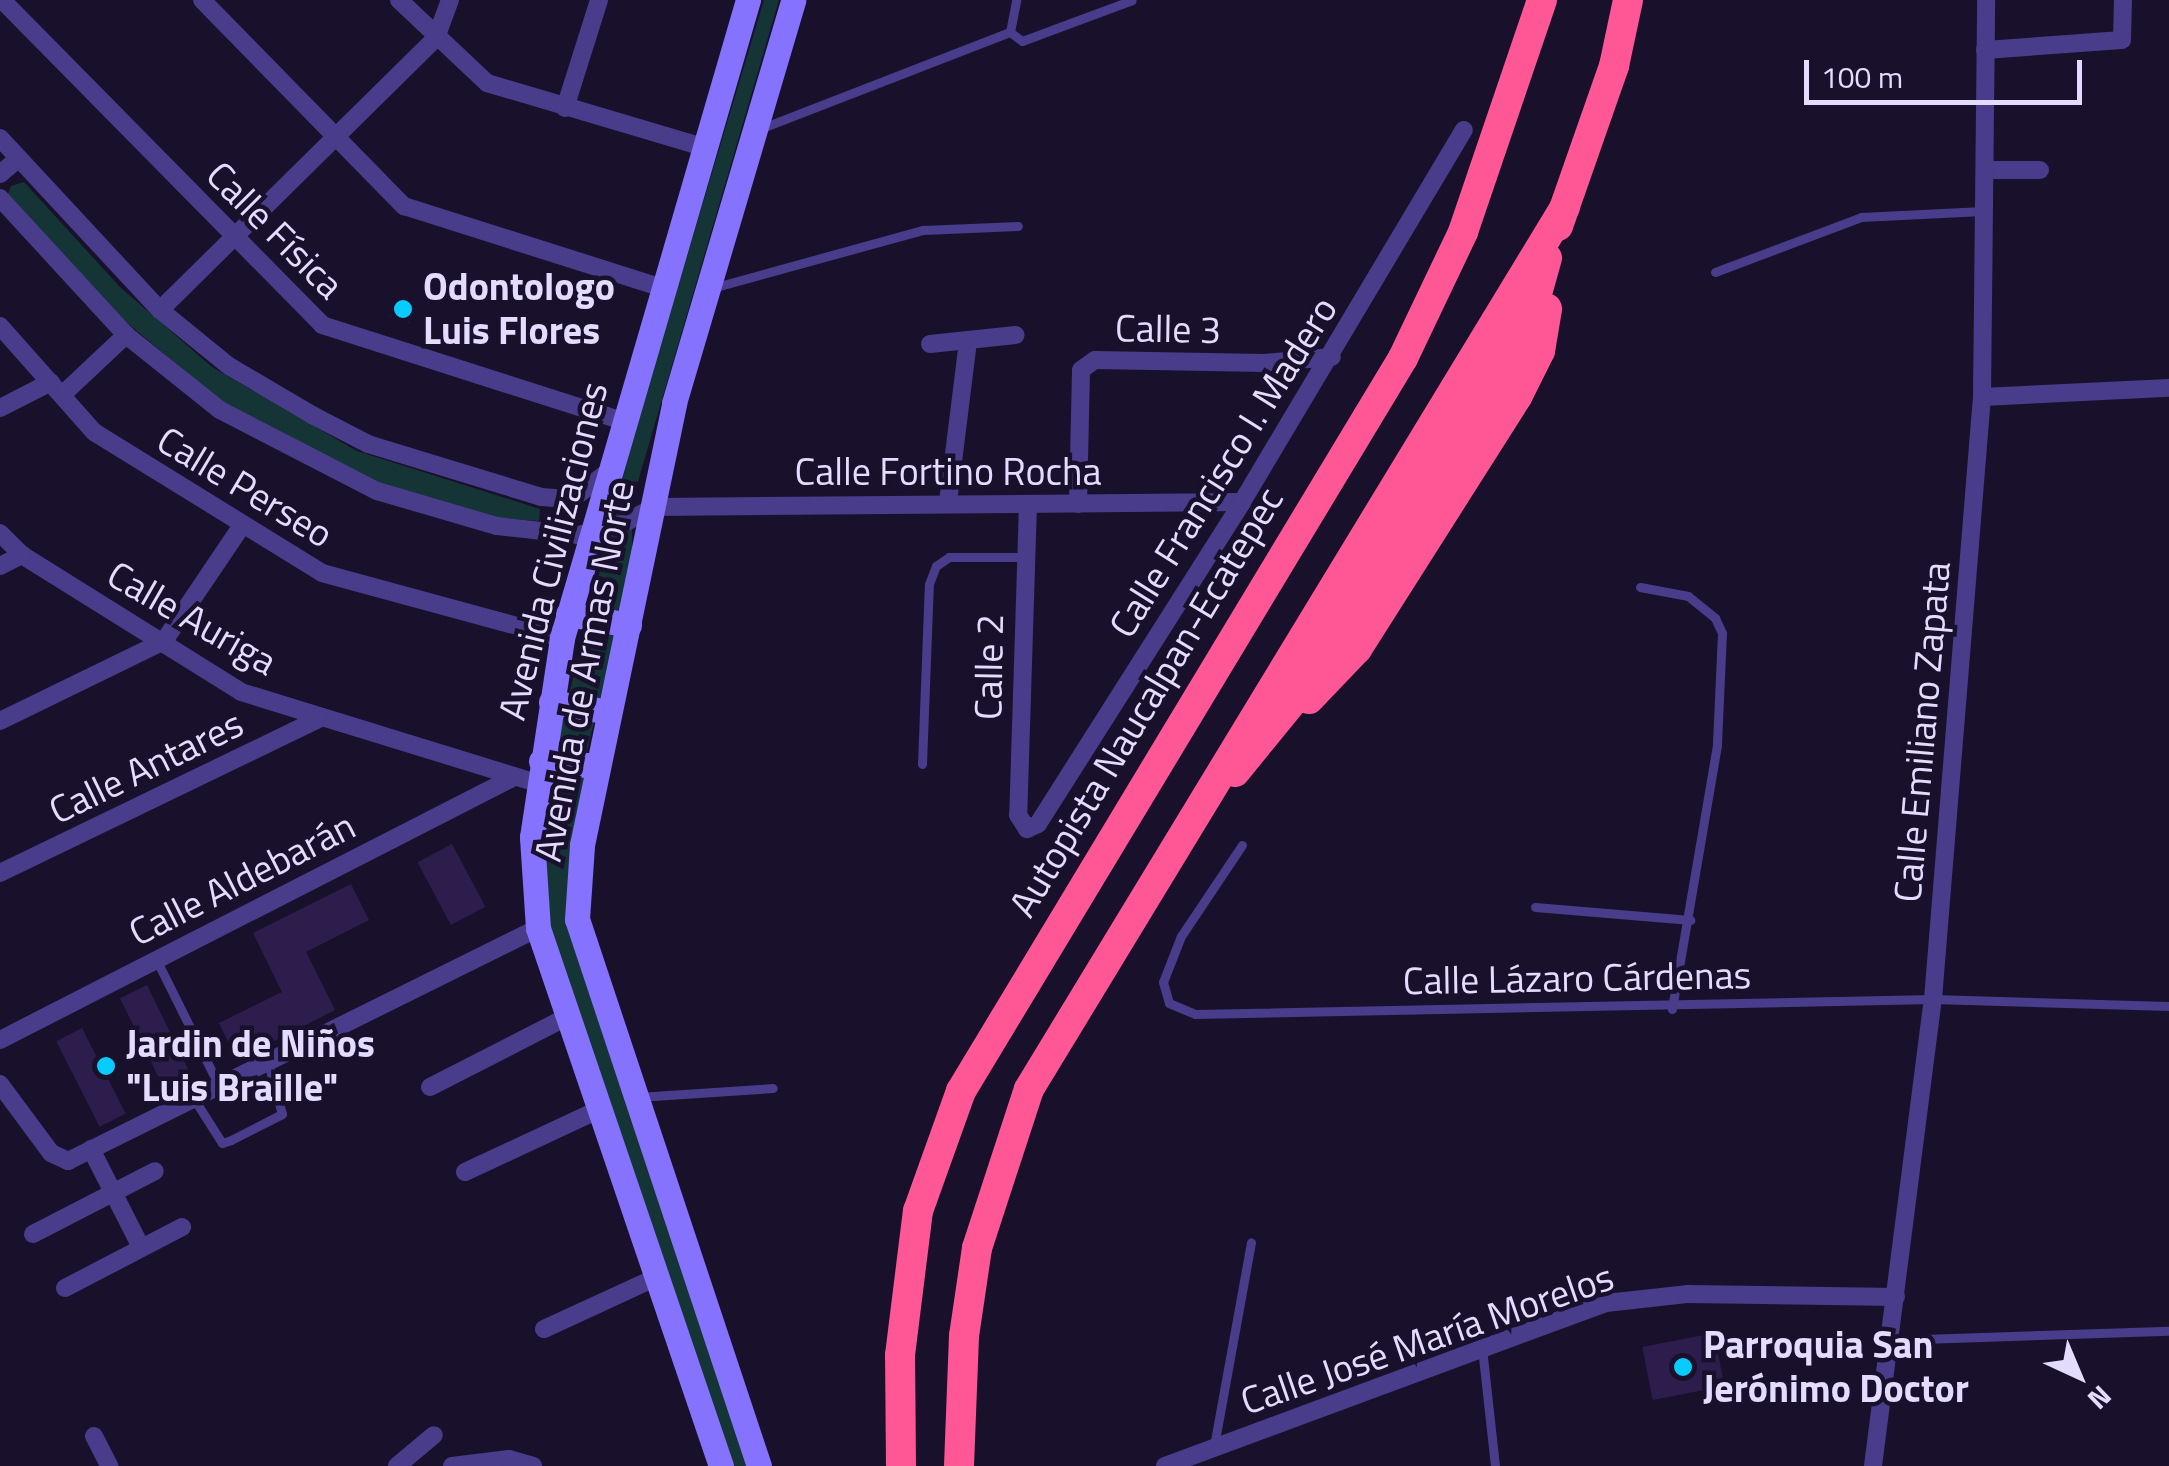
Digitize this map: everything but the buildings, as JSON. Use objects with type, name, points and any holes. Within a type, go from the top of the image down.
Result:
[{"type":"highway","name":"Autopista Naucalpan-Ecatepec","points":[[900,1466],[900,1355],[918,1211],[960,1092],[1403,358],[1463,232],[1542,0]]},
{"type":"highway","points":[[1260,747],[1492,384],[1533,308],[1614,66],[1628,0]]},
{"type":"highway","points":[[1208,798],[1357,650],[1517,397],[1540,351],[1565,207]]},
{"type":"highway","points":[[958,1466],[970,1291],[1014,1126],[1062,1030],[1208,798],[1565,207]]},
{"type":"highway","points":[[1208,798],[1239,760],[1412,492],[1550,248]]},
{"type":"main road","name":"Avenida Civilizaciones","points":[[721,1466],[538,928],[533,891],[531,774],[551,702],[565,626],[659,287],[748,0]]},
{"type":"main road","name":"Avenida de Armas Norte","points":[[759,1466],[577,918],[597,766],[674,404],[793,0]]},
{"type":"main road","points":[[565,626],[629,625]]},
{"type":"main road","points":[[551,702],[609,712]]},
{"type":"main road","points":[[531,774],[597,766]]},
{"type":"main road","points":[[533,891],[579,893]]},
{"type":"main road","points":[[642,1230],[677,1217]]},
{"type":"street","name":"Calle Física","points":[[2,0],[233,236],[338,334],[622,422]]},
{"type":"street","points":[[202,0],[404,206],[659,287]]},
{"type":"street","points":[[398,0],[487,83],[704,147]]},
{"type":"street","points":[[160,310],[436,38],[450,0]]},
{"type":"street","points":[[566,108],[599,0]]},
{"type":"street","name":"Calle Emiliano Zapata","points":[[1873,1466],[1892,1340],[1932,999],[1982,397],[1986,0]]},
{"type":"street","points":[[1984,50],[2122,40],[2124,0]]},
{"type":"street","name":"Calle Francisco I. Madero","points":[[1027,829],[1038,824],[1242,502],[1464,130]]},
{"type":"street","points":[[0,138],[160,310],[230,366],[368,444],[541,497],[572,500],[608,472]]},
{"type":"street","points":[[0,174],[18,159]]},
{"type":"street","points":[[1985,170],[2040,170]]},
{"type":"street","points":[[0,198],[126,336],[220,410],[377,492],[532,533],[594,531],[654,507]]},
{"type":"street","name":"Calle Perseo","points":[[0,326],[94,432],[322,573],[565,626]]},
{"type":"street","points":[[930,344],[1016,335]]},
{"type":"street","points":[[0,408],[56,389],[126,336]]},
{"type":"street","points":[[948,502],[968,342]]},
{"type":"street","name":"Calle 3","points":[[1078,504],[1080,370],[1095,360],[1264,363],[1332,357]]},
{"type":"street","points":[[1982,397],[2169,388]]},
{"type":"street","name":"Calle Fortino Rocha","points":[[654,507],[1242,502]]},
{"type":"street","name":"Calle 2","points":[[1027,829],[1018,815],[1028,504]]},
{"type":"street","points":[[0,721],[164,642],[241,526]]},
{"type":"street","name":"Calle Auriga","points":[[0,533],[22,555],[241,692],[319,719],[531,774]]},
{"type":"street","points":[[0,566],[22,555]]},
{"type":"street","name":"Calle Antares","points":[[0,873],[319,719]]},
{"type":"street","name":"Calle Aldebarán","points":[[0,1040],[156,958],[531,774]]},
{"type":"street","points":[[0,1084],[58,1160],[91,1149],[194,1100],[538,928]]},
{"type":"street","points":[[430,1087],[568,1017]]},
{"type":"street","points":[[466,1172],[600,1110]]},
{"type":"street","points":[[91,1149],[141,1247]]},
{"type":"street","points":[[33,1234],[155,1171]]},
{"type":"street","points":[[64,1288],[182,1226]]},
{"type":"street","points":[[544,1330],[658,1277]]},
{"type":"street","name":"Calle José María Morelos","points":[[1165,1466],[1606,1303],[1687,1294],[1896,1297]]},
{"type":"street","points":[[396,1466],[434,1435]]},
{"type":"street","points":[[94,1436],[109,1466]]},
{"type":"street","points":[[452,1466],[509,1459],[533,1466]]},
{"type":"lane","points":[[1010,32],[1016,0]]},
{"type":"lane","points":[[1010,32],[1022,41],[1132,0]]},
{"type":"lane","points":[[754,130],[1010,32]]},
{"type":"lane","points":[[1715,272],[1861,217],[1984,211]]},
{"type":"lane","points":[[710,289],[923,230],[1018,226]]},
{"type":"lane","points":[[922,764],[929,584],[936,566],[948,557],[1024,557]]},
{"type":"lane","points":[[1640,587],[1688,596],[1722,633],[1717,745],[1672,1008]]},
{"type":"lane","name":"Calle Lázaro Cárdenas","points":[[1242,845],[1181,936],[1164,982],[1169,1003],[1196,1014],[1672,1008],[1932,999],[2169,1006]]},
{"type":"lane","points":[[1535,907],[1690,920]]},
{"type":"lane","points":[[156,958],[219,1087]]},
{"type":"lane","points":[[194,1100],[222,1144],[282,1114],[268,1063]]},
{"type":"lane","points":[[635,1098],[772,1088]]},
{"type":"lane","points":[[1214,1448],[1251,1242]]},
{"type":"lane","points":[[1892,1340],[2169,1331]]},
{"type":"lane","points":[[1482,1348],[1495,1466]]},
{"type":"green space","points":[[764,0],[779,0],[632,502],[632,570],[587,751],[566,916],[749,1466],[732,1466],[545,923],[544,849],[561,727],[635,429]]},
{"type":"green space","points":[[24,182],[120,287],[212,367],[357,451],[540,509],[539,521],[499,518],[378,483],[225,404],[114,312],[7,196],[11,186]]},
{"type":"place","name":"Odontologo Luis Flores","points":[[403,309]]},
{"type":"place","name":"Jardin de Niños \"Luis Braille\"","points":[[106,1066]]},
{"type":"place","name":"Parroquia San Jerónimo Doctor","points":[[1683,1367]]}]
